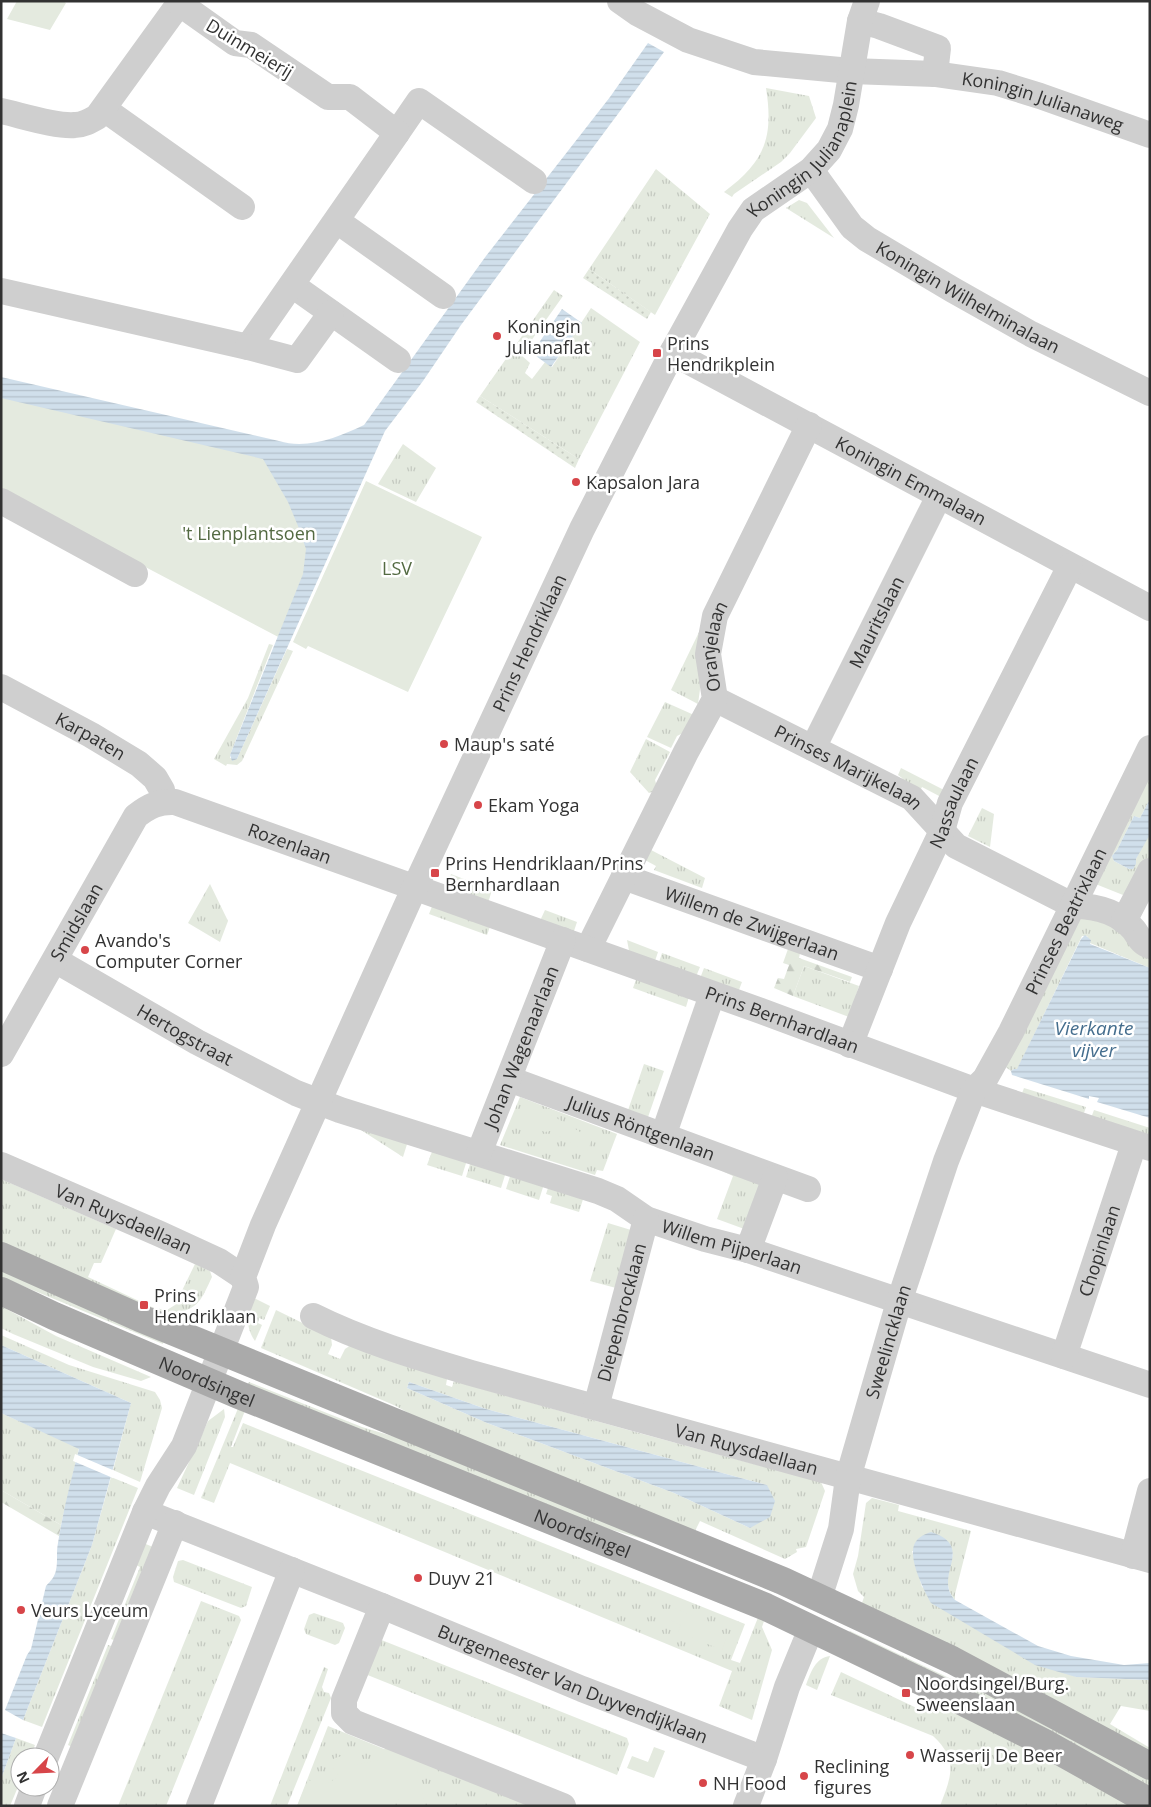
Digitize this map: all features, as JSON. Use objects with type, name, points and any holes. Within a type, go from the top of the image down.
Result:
[{"type":"main road","name":"Noordsingel","points":[[1,1256],[212,1348],[783,1581],[952,1660],[1150,1766]]},
{"type":"main road","name":"Noordsingel","points":[[1,1291],[54,1316],[201,1379],[766,1606],[942,1691],[1034,1738],[1150,1802]]},
{"type":"main road","points":[[811,1628],[819,1598]]},
{"type":"street","name":"Koningin Julianaplein","points":[[620,1],[637,13],[688,40],[754,62],[851,71],[846,105],[840,128],[829,150],[811,170],[753,210],[736,237]]},
{"type":"street","points":[[1,111],[60,125],[74,126],[97,117],[181,2]]},
{"type":"street","name":"Duinmeierij","points":[[181,2],[235,43],[251,45],[328,97],[350,97],[397,133]]},
{"type":"street","points":[[851,71],[864,11]]},
{"type":"street","points":[[864,11],[879,26],[938,48],[934,74]]},
{"type":"street","name":"Koningin Julianaweg","points":[[851,71],[934,74],[998,83],[1150,135]]},
{"type":"street","points":[[248,347],[419,101],[534,181]]},
{"type":"street","points":[[104,109],[242,207]]},
{"type":"street","name":"Koningin Wilhelminalaan","points":[[811,170],[852,227],[868,239],[953,290],[1032,334],[1150,394]]},
{"type":"street","points":[[337,221],[443,296]]},
{"type":"street","name":"Prins Hendriklaan","points":[[50,1747],[145,1512],[158,1486],[184,1446],[201,1379],[212,1348],[213,1321],[233,1281],[243,1277],[263,1225],[415,886],[582,529],[673,351],[736,237]]},
{"type":"street","points":[[292,285],[398,360]]},
{"type":"street","points":[[1,291],[248,347],[297,360],[331,313]]},
{"type":"street","name":"Koningin Emmalaan","points":[[673,351],[686,360],[1150,608]]},
{"type":"street","name":"Oranjelaan","points":[[588,949],[686,752],[715,699],[708,654],[715,616],[809,425]]},
{"type":"street","name":"Mauritslaan","points":[[813,748],[939,496]]},
{"type":"street","points":[[1,501],[136,574]]},
{"type":"street","name":"Nassaulaan","points":[[850,1045],[898,923],[942,831],[950,803],[1070,566]]},
{"type":"street","name":"Karpaten","points":[[1,687],[91,734],[138,764],[155,778],[162,790],[164,802]]},
{"type":"street","name":"Prinses Marijkelaan","points":[[715,699],[912,798],[956,846],[1074,906],[1092,906],[1106,911],[1124,921],[1133,929],[1143,944],[1150,946]]},
{"type":"street","name":"Prinses Beatrixlaan","points":[[974,1090],[984,1079],[1011,1032],[1150,748]]},
{"type":"street","name":"Rozenlaan","points":[[164,802],[185,804],[390,880],[415,886]]},
{"type":"street","name":"Smidslaan","points":[[1,1054],[136,816],[152,804],[164,802]]},
{"type":"street","points":[[1124,921],[1150,871]]},
{"type":"street","name":"Willem de Zwijgerlaan","points":[[624,877],[880,969]]},
{"type":"street","name":"Prins Bernhardlaan","points":[[415,886],[974,1090],[1142,1146]]},
{"type":"street","name":"Johan Wagenaarlaan","points":[[478,1153],[563,940]]},
{"type":"street","name":"Hertogstraat","points":[[55,960],[197,1042],[296,1093],[318,1101]]},
{"type":"street","points":[[664,1136],[712,995]]},
{"type":"street","name":"Julius Röntgenlaan","points":[[508,1079],[808,1189]]},
{"type":"street","name":"Sweelincklaan","points":[[819,1598],[842,1529],[848,1478],[899,1302],[946,1161],[974,1090]]},
{"type":"street","name":"Willem Pijperlaan","points":[[318,1101],[340,1110],[598,1191],[618,1199],[646,1219],[704,1239],[748,1250],[1150,1385]]},
{"type":"street","name":"Chopinlaan","points":[[1064,1356],[1142,1146]]},
{"type":"street","name":"Van Ruysdaellaan","points":[[1,1165],[219,1261],[243,1277]]},
{"type":"street","points":[[748,1250],[774,1178]]},
{"type":"street","name":"Diepenbrocklaan","points":[[596,1407],[646,1219]]},
{"type":"street","name":"Van Ruysdaellaan","points":[[313,1316],[339,1342],[435,1363],[596,1407],[671,1430],[1141,1558]]},
{"type":"street","points":[[1141,1558],[1150,1491]]},
{"type":"street","name":"Burgemeester Van Duyvendijklaan","points":[[145,1512],[382,1606],[583,1689],[764,1759]]},
{"type":"street","points":[[60,1806],[176,1523]]},
{"type":"street","points":[[199,1806],[292,1570]]},
{"type":"street","points":[[382,1606],[344,1700],[344,1713],[353,1722],[563,1806]]},
{"type":"street","points":[[746,1806],[764,1759],[787,1686],[811,1628]]},
{"type":"green space","points":[[17,1],[63,1],[66,3],[50,30],[7,19]]},
{"type":"green space","points":[[766,88],[809,96],[816,118],[781,162],[732,197],[724,192],[749,170],[763,148],[768,122]]},
{"type":"green space","points":[[656,169],[710,214],[655,315],[589,269]]},
{"type":"green space","points":[[799,200],[807,203],[834,238],[786,208]]},
{"type":"green space","points":[[589,269],[651,312],[647,319],[583,278]]},
{"type":"green space","points":[[554,290],[563,296],[521,355],[530,363],[525,373],[532,379],[545,362],[552,367],[591,308],[640,342],[579,459],[480,396]]},
{"type":"green space","name":"'t Lienplantsoen","points":[[1,390],[287,463],[350,498],[284,640],[1,491]]},
{"type":"green space","points":[[480,396],[579,459],[575,468],[476,402]]},
{"type":"green space","points":[[403,444],[436,468],[416,502],[378,484]]},
{"type":"green space","name":"LSV","points":[[366,481],[482,537],[408,692],[308,646],[306,649],[293,642]]},
{"type":"green space","points":[[700,630],[701,682],[698,704],[671,690]]},
{"type":"green space","points":[[269,644],[273,645],[230,758],[237,759],[287,649],[293,651],[242,761],[237,765],[227,764],[226,766],[214,759],[248,698]]},
{"type":"green space","points":[[665,702],[694,715],[685,732],[677,736],[671,748],[647,737]]},
{"type":"green space","points":[[646,739],[670,752],[655,780],[658,790],[649,793],[630,772]]},
{"type":"green space","points":[[1150,758],[1150,799],[1140,818],[1134,816],[1112,856],[1114,861],[1129,869],[1136,864],[1136,859],[1150,827],[1150,862],[1123,895],[1088,881]]},
{"type":"green space","points":[[901,768],[944,790],[941,797],[922,787],[919,793],[906,786],[898,775]]},
{"type":"green space","points":[[982,808],[994,814],[990,847],[968,836]]},
{"type":"green space","points":[[651,850],[705,878],[702,888],[654,870],[656,866],[645,860]]},
{"type":"green space","points":[[451,874],[492,890],[488,903],[445,888]]},
{"type":"green space","points":[[210,884],[228,921],[220,942],[188,923]]},
{"type":"green space","points":[[433,904],[491,924],[487,935],[429,914]]},
{"type":"green space","points":[[545,910],[577,922],[573,934],[539,923]]},
{"type":"green space","points":[[1103,916],[1150,954],[1150,968],[1090,943],[1087,936],[1082,936],[1017,1070],[1011,1071],[1003,1065],[1074,924],[1082,918]]},
{"type":"green space","points":[[627,940],[658,952],[654,964],[630,956]]},
{"type":"green space","points":[[788,949],[800,953],[799,958],[852,977],[850,982],[804,966],[793,996],[774,988],[778,978],[784,979],[789,965],[783,963]]},
{"type":"green space","points":[[662,953],[700,967],[695,979],[658,965]]},
{"type":"green space","points":[[804,966],[859,986],[849,1017],[793,996]]},
{"type":"green space","points":[[704,968],[742,982],[737,995],[699,981]]},
{"type":"green space","points":[[637,977],[689,997],[686,1007],[633,988]]},
{"type":"green space","points":[[644,1064],[664,1071],[647,1120],[627,1113]]},
{"type":"green space","points":[[1024,1088],[1086,1107],[1083,1116],[1021,1096]]},
{"type":"green space","points":[[520,1097],[617,1134],[603,1171],[597,1170],[595,1175],[500,1145]]},
{"type":"green space","points":[[526,1107],[542,1113],[543,1110],[592,1139],[587,1152],[550,1131],[545,1132],[537,1129],[531,1132],[519,1128]]},
{"type":"green space","points":[[1094,1110],[1150,1128],[1150,1137],[1091,1118]]},
{"type":"green space","points":[[350,1123],[408,1141],[403,1157]]},
{"type":"green space","points":[[433,1149],[467,1160],[462,1176],[427,1165]]},
{"type":"green space","points":[[471,1161],[506,1172],[501,1188],[466,1177]]},
{"type":"green space","points":[[722,1171],[759,1182],[761,1192],[747,1230],[717,1219],[733,1176]]},
{"type":"green space","points":[[511,1173],[544,1184],[539,1200],[506,1189]]},
{"type":"green space","points":[[1,1179],[116,1229],[101,1263],[94,1263],[88,1277],[154,1308],[167,1310],[175,1305],[195,1264],[210,1271],[212,1277],[199,1302],[189,1309],[174,1313],[174,1319],[1,1245]]},
{"type":"green space","points":[[549,1185],[584,1196],[579,1212],[550,1203],[552,1196],[546,1194]]},
{"type":"green space","points":[[608,1223],[631,1230],[616,1288],[590,1281]]},
{"type":"green space","points":[[1,1266],[164,1339],[163,1344],[1,1277]]},
{"type":"green space","points":[[252,1297],[270,1306],[264,1320],[259,1318],[258,1323],[262,1325],[255,1341],[248,1325]]},
{"type":"green space","points":[[1,1306],[56,1336],[151,1377],[141,1381],[93,1367],[13,1334],[1,1328]]},
{"type":"green space","points":[[276,1310],[331,1337],[332,1345],[328,1354],[340,1359],[345,1349],[351,1345],[447,1379],[446,1385],[452,1387],[454,1381],[821,1482],[825,1491],[806,1547],[796,1549],[797,1552],[785,1559],[700,1521],[694,1533],[431,1426],[396,1406],[261,1348]],"holes":[[[409,1382],[486,1409],[767,1485],[750,1528],[674,1493],[487,1423],[407,1388]]]},
{"type":"green space","points":[[1,1335],[69,1365],[155,1392],[162,1408],[140,1482],[113,1470],[131,1403],[1,1345]]},
{"type":"green space","points":[[249,1382],[362,1427],[432,1448],[777,1589],[776,1593],[673,1548],[589,1523],[246,1387]]},
{"type":"green space","points":[[239,1406],[246,1408],[231,1447],[233,1447],[243,1423],[745,1624],[731,1660],[740,1663],[759,1615],[765,1618],[762,1627],[772,1650],[752,1720],[719,1706],[732,1671],[230,1463],[214,1503],[201,1498]]},
{"type":"green space","points":[[224,1409],[225,1417],[194,1495],[177,1488],[208,1421]]},
{"type":"green space","points":[[1,1413],[79,1448],[61,1525],[1,1490]]},
{"type":"green space","points":[[111,1477],[138,1488],[42,1727],[23,1720],[92,1545]]},
{"type":"green space","points":[[1,1490],[61,1525],[59,1536],[1,1502]]},
{"type":"green space","points":[[872,1498],[899,1505],[898,1511],[971,1531],[955,1600],[948,1583],[953,1553],[912,1551],[922,1587],[1076,1677],[1150,1680],[1150,1711],[1121,1706],[1110,1724],[1150,1748],[1150,1755],[861,1606],[864,1597],[858,1591],[853,1574],[858,1556],[866,1503]]},
{"type":"green space","points":[[141,1542],[160,1550],[122,1643],[111,1639],[140,1567],[132,1563]]},
{"type":"green space","points":[[183,1560],[252,1587],[246,1606],[241,1608],[174,1582],[173,1577],[178,1561]]},
{"type":"green space","points":[[201,1601],[239,1616],[241,1620],[166,1806],[118,1806]]},
{"type":"green space","points":[[674,1608],[711,1623],[708,1631],[726,1639],[722,1650],[678,1632],[681,1625],[670,1620]]},
{"type":"green space","points":[[314,1613],[343,1623],[345,1628],[339,1643],[335,1645],[306,1634],[304,1629],[309,1615]]},
{"type":"green space","points":[[850,1631],[966,1686],[1016,1705],[1150,1778],[1150,1791],[848,1635]]},
{"type":"green space","points":[[374,1637],[627,1738],[629,1744],[617,1775],[360,1672]]},
{"type":"green space","points":[[108,1645],[120,1649],[79,1750],[68,1745]]},
{"type":"green space","points":[[830,1656],[817,1690],[806,1685],[817,1663]]},
{"type":"green space","points":[[324,1667],[328,1669],[322,1687],[324,1692],[329,1693],[331,1698],[287,1806],[270,1806]]},
{"type":"green space","points":[[841,1672],[925,1712],[932,1697],[1135,1806],[940,1806],[949,1777],[950,1761],[947,1753],[933,1736],[831,1695]]},
{"type":"green space","points":[[328,1726],[384,1749],[546,1806],[297,1806]]},
{"type":"green space","points":[[16,1738],[35,1745],[34,1747],[13,1747]]},
{"type":"green space","points":[[388,1742],[413,1751],[425,1806],[395,1799],[395,1806],[297,1806],[308,1780],[327,1784],[339,1776],[332,1767],[331,1762],[335,1758],[345,1755],[353,1765],[379,1760]]},
{"type":"green space","points":[[654,1747],[665,1751],[654,1778],[627,1768],[632,1756],[648,1762]]},
{"type":"green space","points":[[10,1754],[10,1797],[14,1797],[10,1806],[1,1806],[1,1779]]},
{"type":"water","points":[[648,43],[664,52],[461,325],[423,381],[385,431],[237,759],[232,761],[230,755],[303,574],[306,549],[288,502],[263,459],[1,398],[1,377],[290,443],[301,444],[323,441],[364,425],[486,256],[610,97]]},
{"type":"water","points":[[562,309],[582,323],[551,367],[532,353]]},
{"type":"water","points":[[1150,799],[1149,836],[1136,859],[1133,869],[1129,869],[1114,861],[1112,856],[1134,816],[1140,818]]},
{"type":"water","name":"Vierkante vijver","points":[[1085,935],[1091,940],[1090,944],[1150,968],[1150,1118],[1097,1102],[1099,1098],[1089,1096],[1089,1099],[1012,1075],[1011,1071],[1017,1069],[1081,939]]},
{"type":"water","points":[[1,1345],[131,1403],[92,1545],[23,1720],[5,1710],[31,1649],[46,1586],[55,1572],[62,1519],[79,1449],[1,1413]]},
{"type":"water","points":[[409,1382],[486,1409],[767,1485],[775,1501],[770,1517],[750,1528],[674,1493],[487,1423],[407,1388]]},
{"type":"water","points":[[931,1532],[944,1538],[951,1545],[953,1554],[948,1581],[949,1591],[955,1600],[1038,1646],[1071,1656],[1124,1665],[1150,1663],[1150,1680],[1076,1677],[1035,1665],[931,1603],[917,1573],[913,1549],[918,1539]]},
{"type":"water","points":[[1,1733],[16,1738],[13,1747],[10,1747],[10,1754],[1,1779]]},
{"type":"pier","points":[[75,1454],[115,1471],[113,1478],[73,1461]]},
{"type":"place","name":"Koningin Julianaflat","points":[[497,336]]},
{"type":"place","name":"Prins Hendrikplein","points":[[657,353]]},
{"type":"place","name":"Kapsalon Jara","points":[[576,482]]},
{"type":"place","name":"Maup's saté","points":[[444,744]]},
{"type":"place","name":"Ekam Yoga","points":[[478,805]]},
{"type":"place","name":"Prins Hendriklaan/Prins Bernhardlaan","points":[[435,873]]},
{"type":"place","name":"Avando's Computer Corner","points":[[85,950]]},
{"type":"place","name":"Prins Hendriklaan","points":[[144,1305]]},
{"type":"place","name":"Duyv 21","points":[[418,1578]]},
{"type":"place","name":"Veurs Lyceum","points":[[21,1610]]},
{"type":"place","name":"Noordsingel/Burg. Sweenslaan","points":[[906,1693]]},
{"type":"place","name":"Wasserij De Beer","points":[[910,1755]]},
{"type":"place","name":"Reclining figures","points":[[804,1776]]},
{"type":"place","name":"NH Food","points":[[703,1783]]}]
